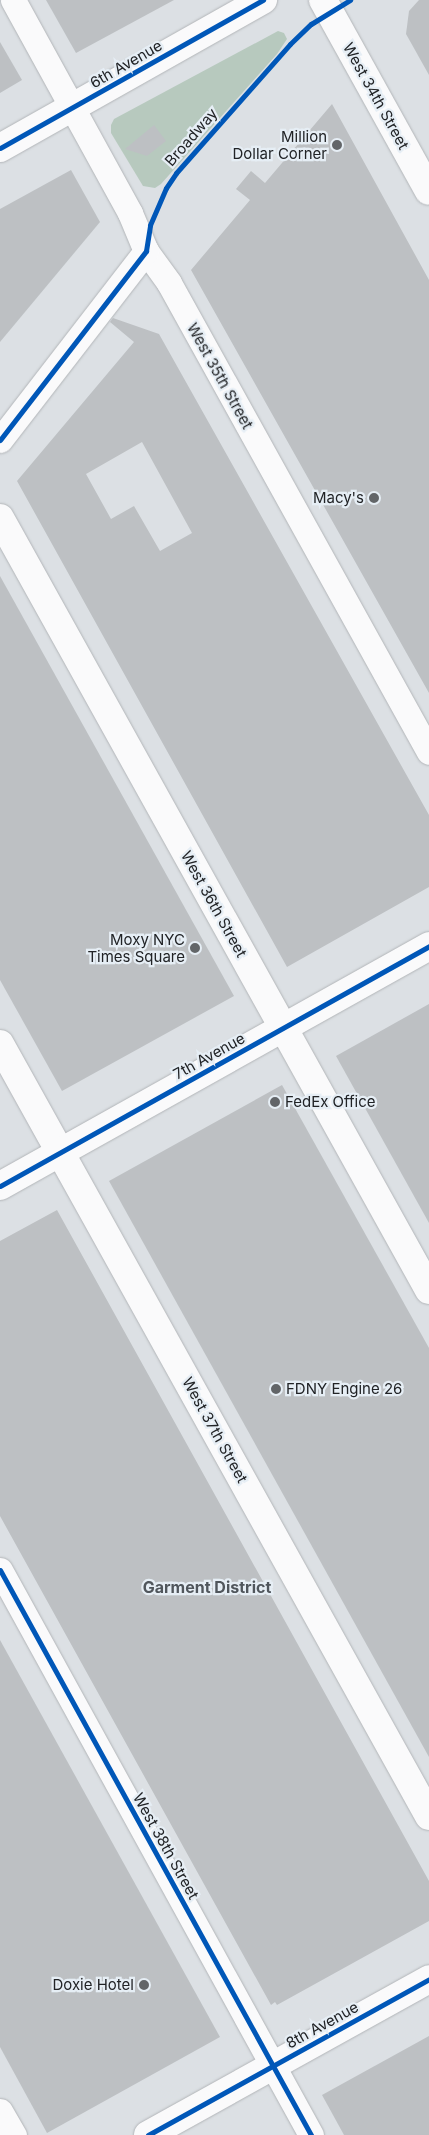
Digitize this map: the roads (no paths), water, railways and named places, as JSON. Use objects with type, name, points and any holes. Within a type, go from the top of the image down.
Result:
[{"type":"main road","name":"6th Avenue","points":[[0,148],[263,0]]},
{"type":"main road","name":"West 34th Street","points":[[323,0],[429,191]]},
{"type":"main road","name":"West 36th Street","points":[[0,518],[429,1290]]},
{"type":"main road","name":"7th Avenue","points":[[0,1186],[283,1030],[429,946]]},
{"type":"main road","name":"West 37th Street","points":[[0,1044],[429,1816]]},
{"type":"main road","name":"8th Avenue","points":[[148,2135],[429,1979]]},
{"type":"street","name":"West 35th Street","points":[[12,0],[130,213],[146,251],[169,283],[429,752]]},
{"type":"street","points":[[0,440],[146,251]]},
{"type":"street","name":"West 38th Street","points":[[0,1570],[311,2135]]},
{"type":"street","points":[[0,2111],[14,2135]]},
{"type":"place","name":"Million Dollar Corner","points":[[337,145]]},
{"type":"place","name":"Macy's","points":[[374,498]]},
{"type":"place","name":"Moxy NYC Times Square","points":[[195,948]]},
{"type":"place","name":"FedEx Office","points":[[275,1102]]},
{"type":"place","name":"FDNY Engine 26","points":[[276,1389]]},
{"type":"place","name":"Doxie Hotel","points":[[144,1985]]},
{"type":"district","name":"Garment District","points":[[207,1587]]}]
